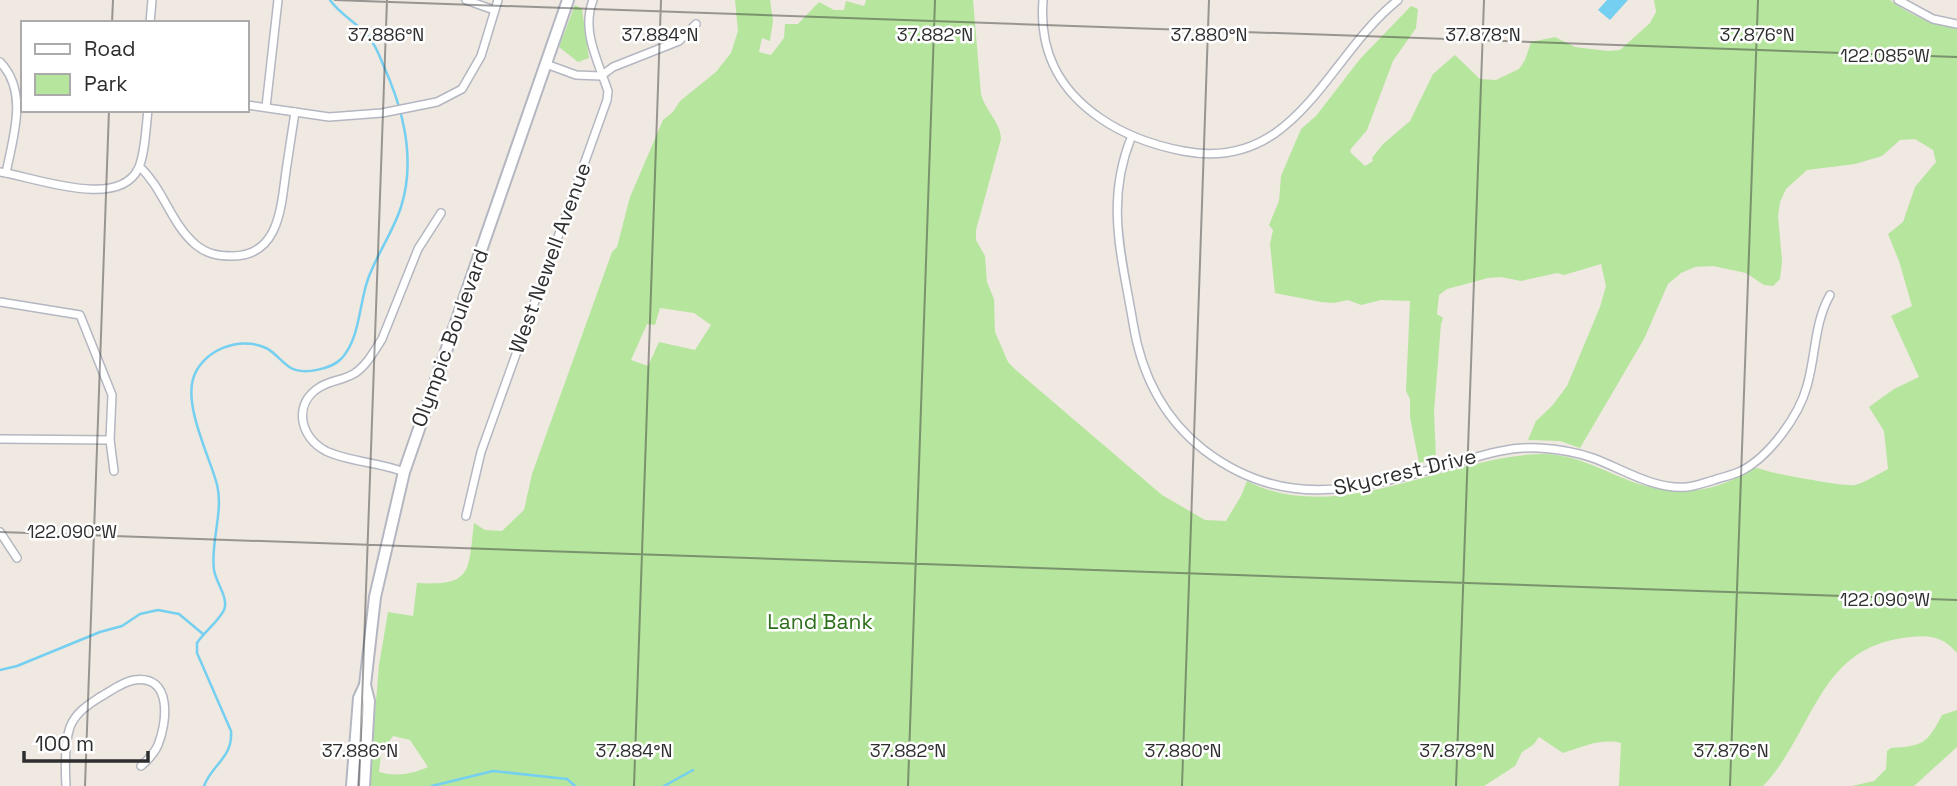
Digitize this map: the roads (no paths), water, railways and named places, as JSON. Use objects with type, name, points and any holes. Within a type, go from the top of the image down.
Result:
[{"type":"main road","name":"Olympic Boulevard","points":[[352,786],[359,698],[365,685],[375,597],[404,472],[568,0]]},
{"type":"main road","name":"Olympic Boulevard","points":[[364,786],[369,701],[365,685]]},
{"type":"street","points":[[150,21],[152,0]]},
{"type":"street","points":[[266,107],[278,0]]},
{"type":"street","points":[[466,0],[494,10]]},
{"type":"street","points":[[248,104],[329,117],[382,114],[420,107],[462,89],[481,56],[498,0]]},
{"type":"street","name":"West Newell Avenue","points":[[466,516],[481,452],[607,100],[608,90],[601,76],[590,37],[588,12],[593,0]]},
{"type":"street","points":[[1043,0],[1041,21],[1044,39],[1057,75],[1079,104],[1131,138],[1173,149],[1205,153],[1234,151],[1273,135],[1304,109],[1362,35],[1398,0]]},
{"type":"street","points":[[1898,0],[1926,16],[1957,24]]},
{"type":"street","points":[[546,64],[576,75],[601,76],[613,67],[679,41],[696,24]]},
{"type":"street","points":[[0,62],[10,74],[17,95],[14,133],[3,172],[54,184],[102,189],[125,185],[140,167],[148,112]]},
{"type":"street","points":[[140,167],[157,186],[182,231],[198,247],[221,256],[242,256],[255,252],[273,232],[281,212],[295,113]]},
{"type":"street","name":"Skycrest Drive","points":[[1131,138],[1120,173],[1116,216],[1134,331],[1149,380],[1170,416],[1197,444],[1244,475],[1290,489],[1348,489],[1493,452],[1536,447],[1590,457],[1661,485],[1688,487],[1741,471],[1779,438],[1794,417],[1807,387],[1822,309],[1830,295]]},
{"type":"street","points":[[404,472],[324,450],[305,432],[302,415],[305,402],[318,388],[355,373],[374,350],[382,338],[418,249],[441,213]]},
{"type":"street","points":[[0,302],[80,316],[112,395],[110,440],[114,471]]},
{"type":"street","points":[[0,439],[110,440]]},
{"type":"street","points":[[0,532],[17,558]]},
{"type":"street","points":[[66,786],[68,736],[76,716],[83,707],[132,680],[149,682],[158,687],[166,706],[158,745],[152,756],[141,766]]},
{"type":"water","points":[[1607,0],[1628,0],[1610,20],[1598,10]]},
{"type":"waterway","points":[[204,786],[229,748],[231,731],[197,653],[197,643],[218,619],[225,605],[224,595],[215,575],[213,559],[218,492],[192,403],[193,379],[197,369],[212,353],[244,343],[266,348],[296,370],[310,371],[337,363],[352,342],[368,279],[398,216],[408,172],[406,136],[398,102],[377,50],[362,29],[330,0]]},
{"type":"waterway","points":[[0,670],[122,626],[140,614],[158,610],[179,614],[203,634]]},
{"type":"waterway","points":[[664,786],[693,770]]},
{"type":"waterway","points":[[432,786],[493,771],[567,779],[575,786]]},
{"type":"park label","name":"Land Bank","points":[[820,622]]}]
